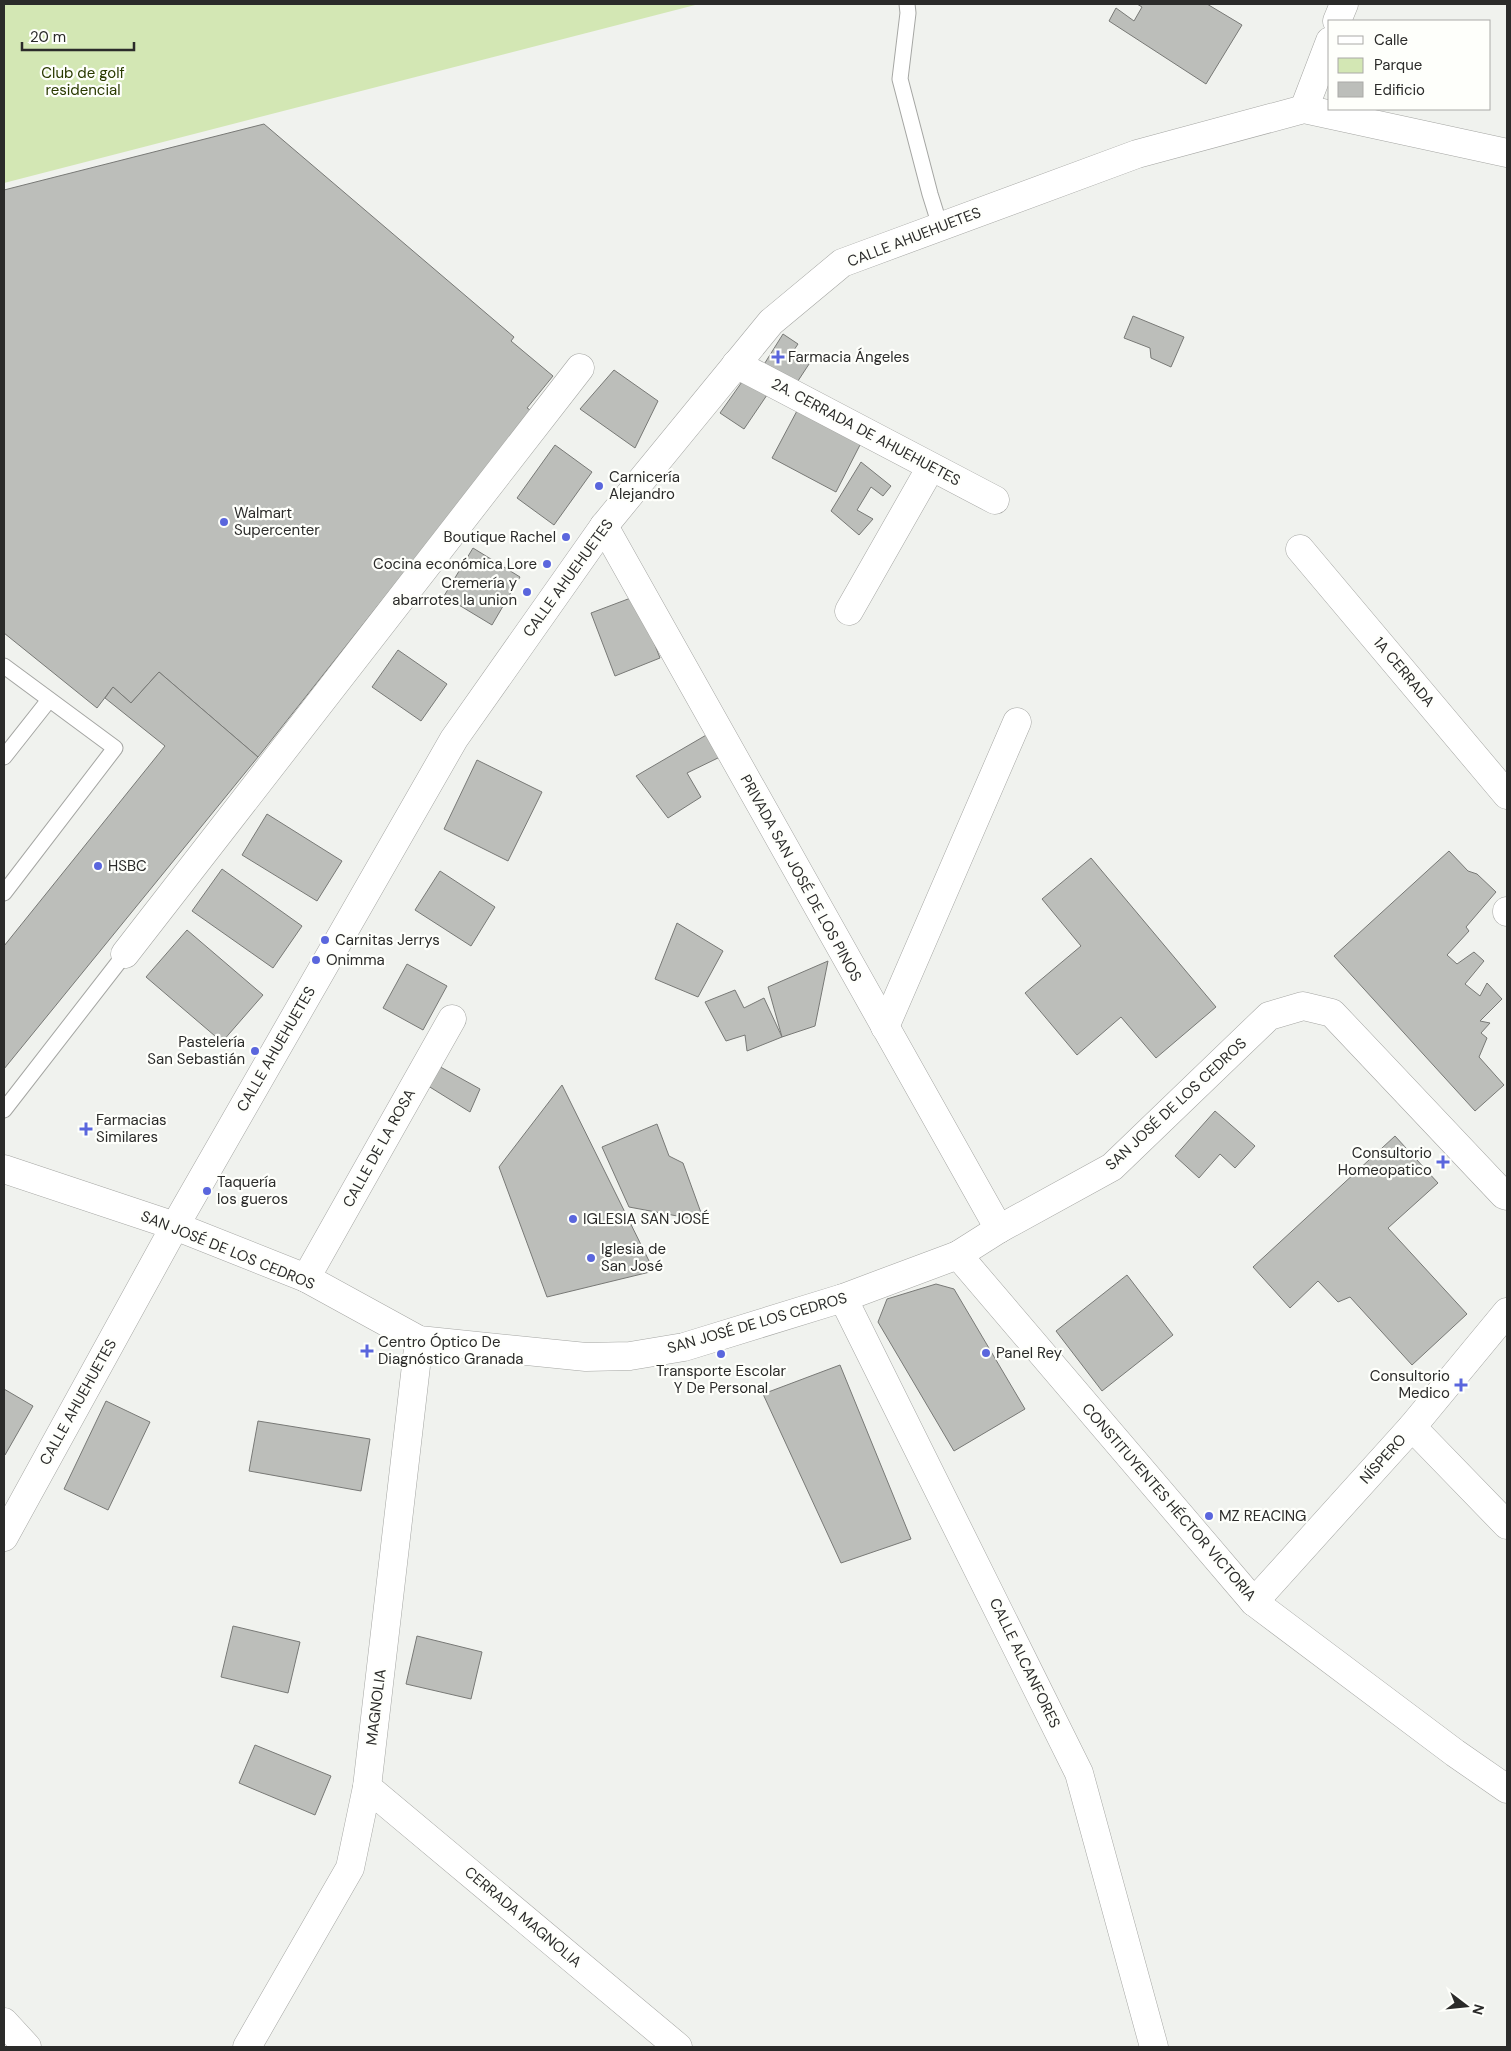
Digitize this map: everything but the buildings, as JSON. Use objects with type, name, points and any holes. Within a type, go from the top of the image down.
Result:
[{"type":"street","points":[[1337,20],[1344,4]]},
{"type":"street","points":[[1304,109],[1328,46]]},
{"type":"street","name":"CALLE AHUEHUETES","points":[[4,1536],[175,1226],[454,739],[604,526],[771,322],[842,263],[1136,154],[1304,109],[1507,153]]},
{"type":"street","name":"2A. CERRADA DE AHUEHUETES","points":[[736,364],[995,500]]},
{"type":"street","points":[[125,954],[580,368]]},
{"type":"street","points":[[849,611],[932,467]]},
{"type":"street","name":"PRIVADA SAN JOSÉ DE LOS PINOS","points":[[604,526],[999,1229]]},
{"type":"street","name":"1A CERRADA","points":[[1300,549],[1507,794]]},
{"type":"street","points":[[885,1027],[1017,722]]},
{"type":"street","name":"SAN JOSÉ DE LOS CEDROS","points":[[4,1169],[175,1226],[306,1278],[419,1340],[586,1357],[630,1356],[684,1347],[843,1298],[958,1255],[999,1229],[1112,1167],[1269,1016],[1303,1006],[1332,1013],[1507,1196]]},
{"type":"street","name":"CALLE DE LA ROSA","points":[[306,1278],[452,1019]]},
{"type":"street","name":"CONSTITUYENTES HÉCTOR VICTORIA","points":[[958,1255],[1254,1602],[1455,1753],[1507,1789]]},
{"type":"street","name":"CALLE ALCANFORES","points":[[843,1298],[1079,1772],[1154,2047]]},
{"type":"street","name":"NÍSPERO","points":[[1254,1602],[1412,1427],[1507,1312]]},
{"type":"street","name":"MAGNOLIA","points":[[250,2046],[350,1868],[367,1787],[419,1340]]},
{"type":"street","points":[[1412,1427],[1507,1525]]},
{"type":"street","name":"CERRADA MAGNOLIA","points":[[367,1787],[678,2047]]},
{"type":"street","points":[[4,2022],[26,2047]]},
{"type":"lane","points":[[907,4],[908,13],[900,79],[940,226]]},
{"type":"lane","points":[[4,666],[115,748],[4,893]]},
{"type":"lane","points":[[4,756],[49,700]]},
{"type":"lane","points":[[4,1110],[125,954]]},
{"type":"green space","name":"Club de golf residencial","points":[[4,4],[699,4],[4,183]]},
{"type":"place","name":"Farmacia Ángeles","points":[[778,357]]},
{"type":"place","name":"Carnicería Alejandro","points":[[599,486]]},
{"type":"place","name":"Walmart Supercenter","points":[[224,522]]},
{"type":"place","name":"Boutique Rachel","points":[[566,537]]},
{"type":"place","name":"Cocina económica Lore","points":[[547,564]]},
{"type":"place","name":"Cremería y abarrotes la union","points":[[527,592]]},
{"type":"place","name":"HSBC","points":[[98,866]]},
{"type":"place","name":"Carnitas Jerrys","points":[[325,940]]},
{"type":"place","name":"Onimma","points":[[316,960]]},
{"type":"place","name":"Pastelería San Sebastián","points":[[255,1051]]},
{"type":"place","name":"Farmacias Similares","points":[[86,1129]]},
{"type":"place","name":"Consultorio Homeopatico","points":[[1443,1162]]},
{"type":"place","name":"Taquería los gueros","points":[[207,1191]]},
{"type":"place","name":"IGLESIA SAN JOSÉ","points":[[573,1219]]},
{"type":"place","name":"Iglesia de San José","points":[[591,1258]]},
{"type":"place","name":"Centro Óptico De Diagnóstico Granada","points":[[367,1351]]},
{"type":"place","name":"Panel Rey","points":[[986,1353]]},
{"type":"place","name":"Transporte Escolar Y De Personal","points":[[721,1354]]},
{"type":"place","name":"Consultorio Medico","points":[[1461,1385]]},
{"type":"place","name":"MZ REACING","points":[[1209,1516]]}]
